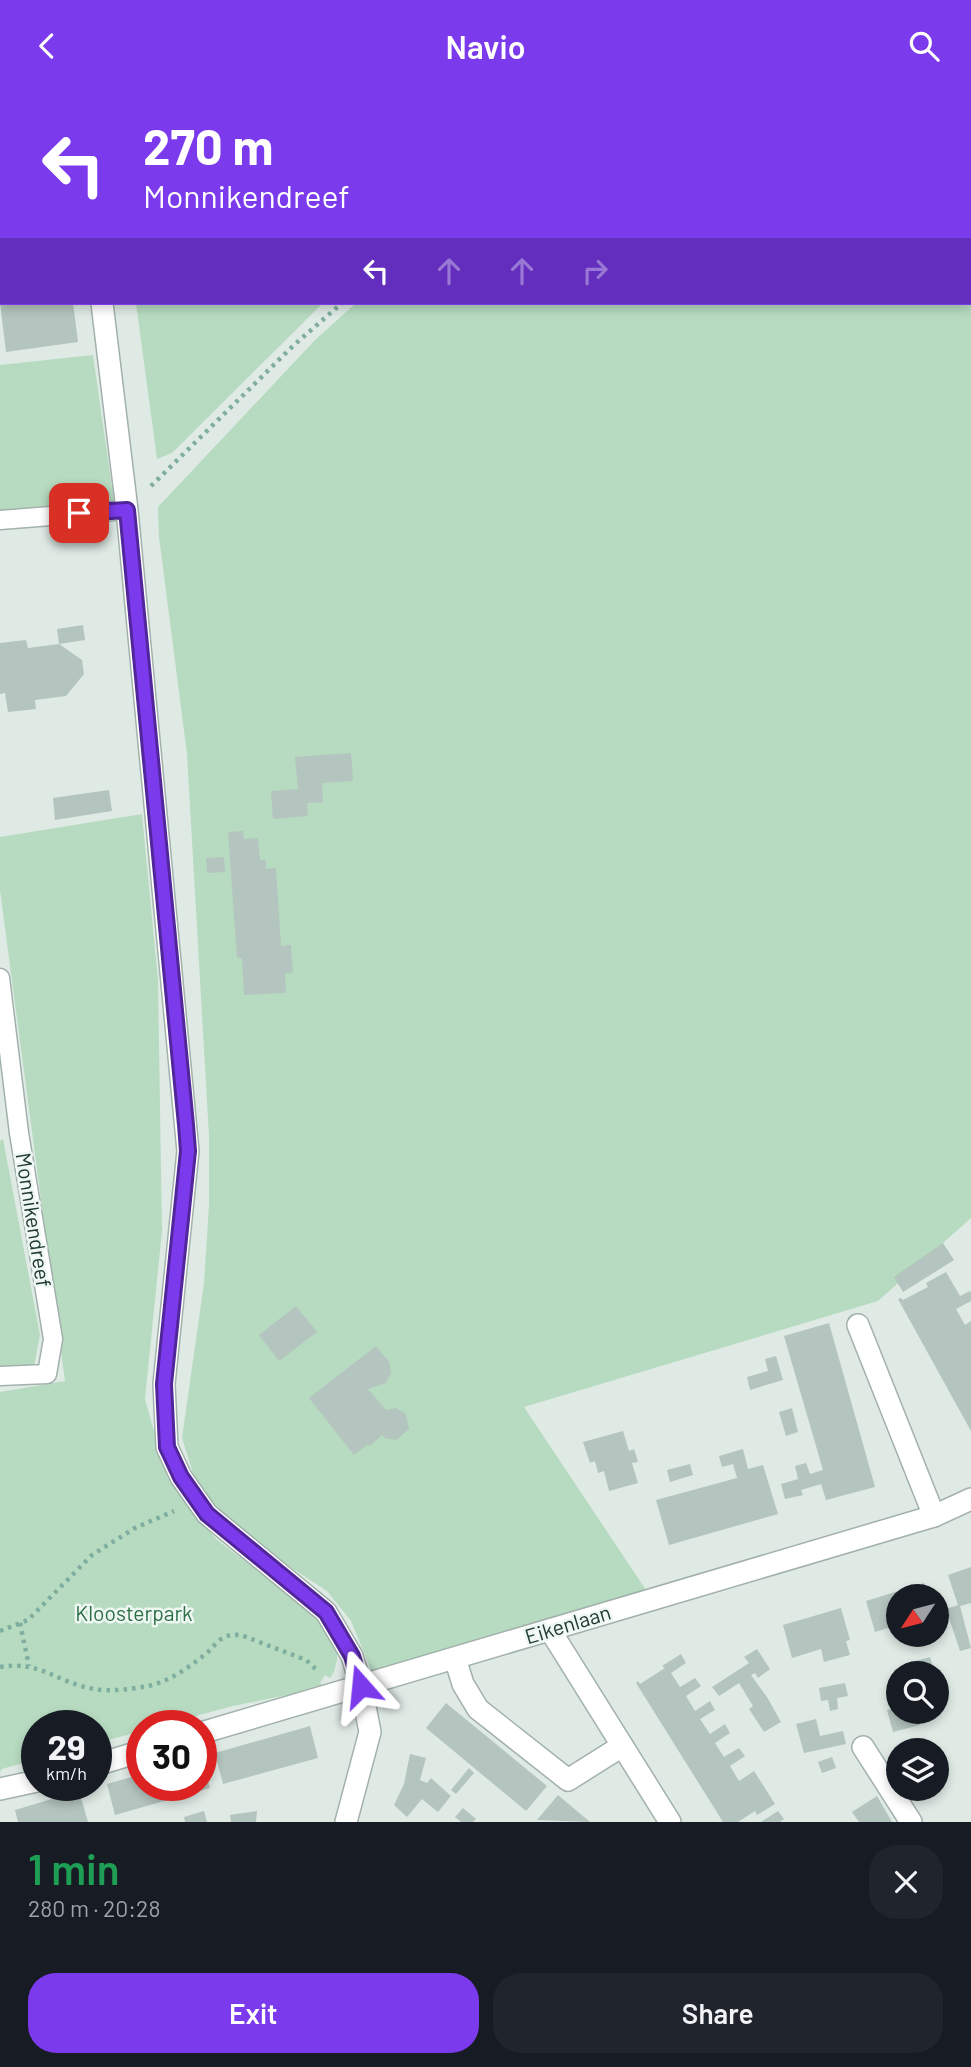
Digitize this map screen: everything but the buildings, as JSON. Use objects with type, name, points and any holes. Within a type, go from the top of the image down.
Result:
[{"type":"street","points":[[102,305],[127,510],[188,1151],[164,1384],[167,1447],[181,1477],[207,1514],[326,1612],[352,1656],[370,1732],[346,1822]]},
{"type":"street","points":[[858,1325],[934,1516]]},
{"type":"street","name":"Eikenlaan","points":[[217,1729],[934,1516],[971,1499]]},
{"type":"street","points":[[550,1630],[670,1822]]},
{"type":"street","points":[[455,1658],[463,1684],[478,1709],[569,1780],[622,1746]]},
{"type":"street","points":[[863,1747],[911,1822]]},
{"type":"street","points":[[0,1790],[21,1785]]},
{"type":"lane","points":[[0,520],[127,510]]},
{"type":"lane","name":"Monnikendreef","points":[[0,978],[19,1133],[52,1339],[47,1374],[0,1376]]},
{"type":"path","points":[[127,510],[294,345],[340,305]]},
{"type":"path","points":[[0,1631],[28,1620],[92,1555],[135,1528],[177,1510],[194,1496]]},
{"type":"path","points":[[20,1623],[29,1666]]},
{"type":"path","points":[[0,1667],[20,1664],[40,1668],[92,1689],[141,1687],[183,1671],[224,1637],[242,1635],[306,1660],[326,1680],[332,1695]]},
{"type":"green space","points":[[136,305],[321,305],[172,453],[157,459]]},
{"type":"green space","points":[[354,305],[971,305],[971,1218],[878,1301],[524,1407],[650,1596],[375,1679],[351,1621],[327,1591],[245,1538],[213,1504],[193,1473],[182,1438],[204,1283],[209,1205],[209,1136],[187,754],[159,537],[158,507],[315,340]]},
{"type":"green space","points":[[93,355],[114,502],[0,512],[0,365]]},
{"type":"green space","name":"Kloosterpark","points":[[142,814],[158,980],[162,1231],[145,1399],[164,1467],[180,1496],[216,1539],[330,1626],[337,1660],[330,1678],[325,1675],[320,1683],[323,1686],[317,1689],[217,1710],[126,1710],[126,1735],[112,1739],[112,1710],[21,1710],[21,1764],[0,1772],[0,1392],[65,1381],[0,890],[0,837]]},
{"type":"green space","points":[[3,1139],[40,1335],[34,1366],[0,1367],[0,1141]]},
{"type":"route","points":[[79,513],[127,510],[186,1125],[188,1151],[164,1384],[167,1447],[181,1477],[207,1514],[326,1612],[352,1656],[361,1686]]}]
